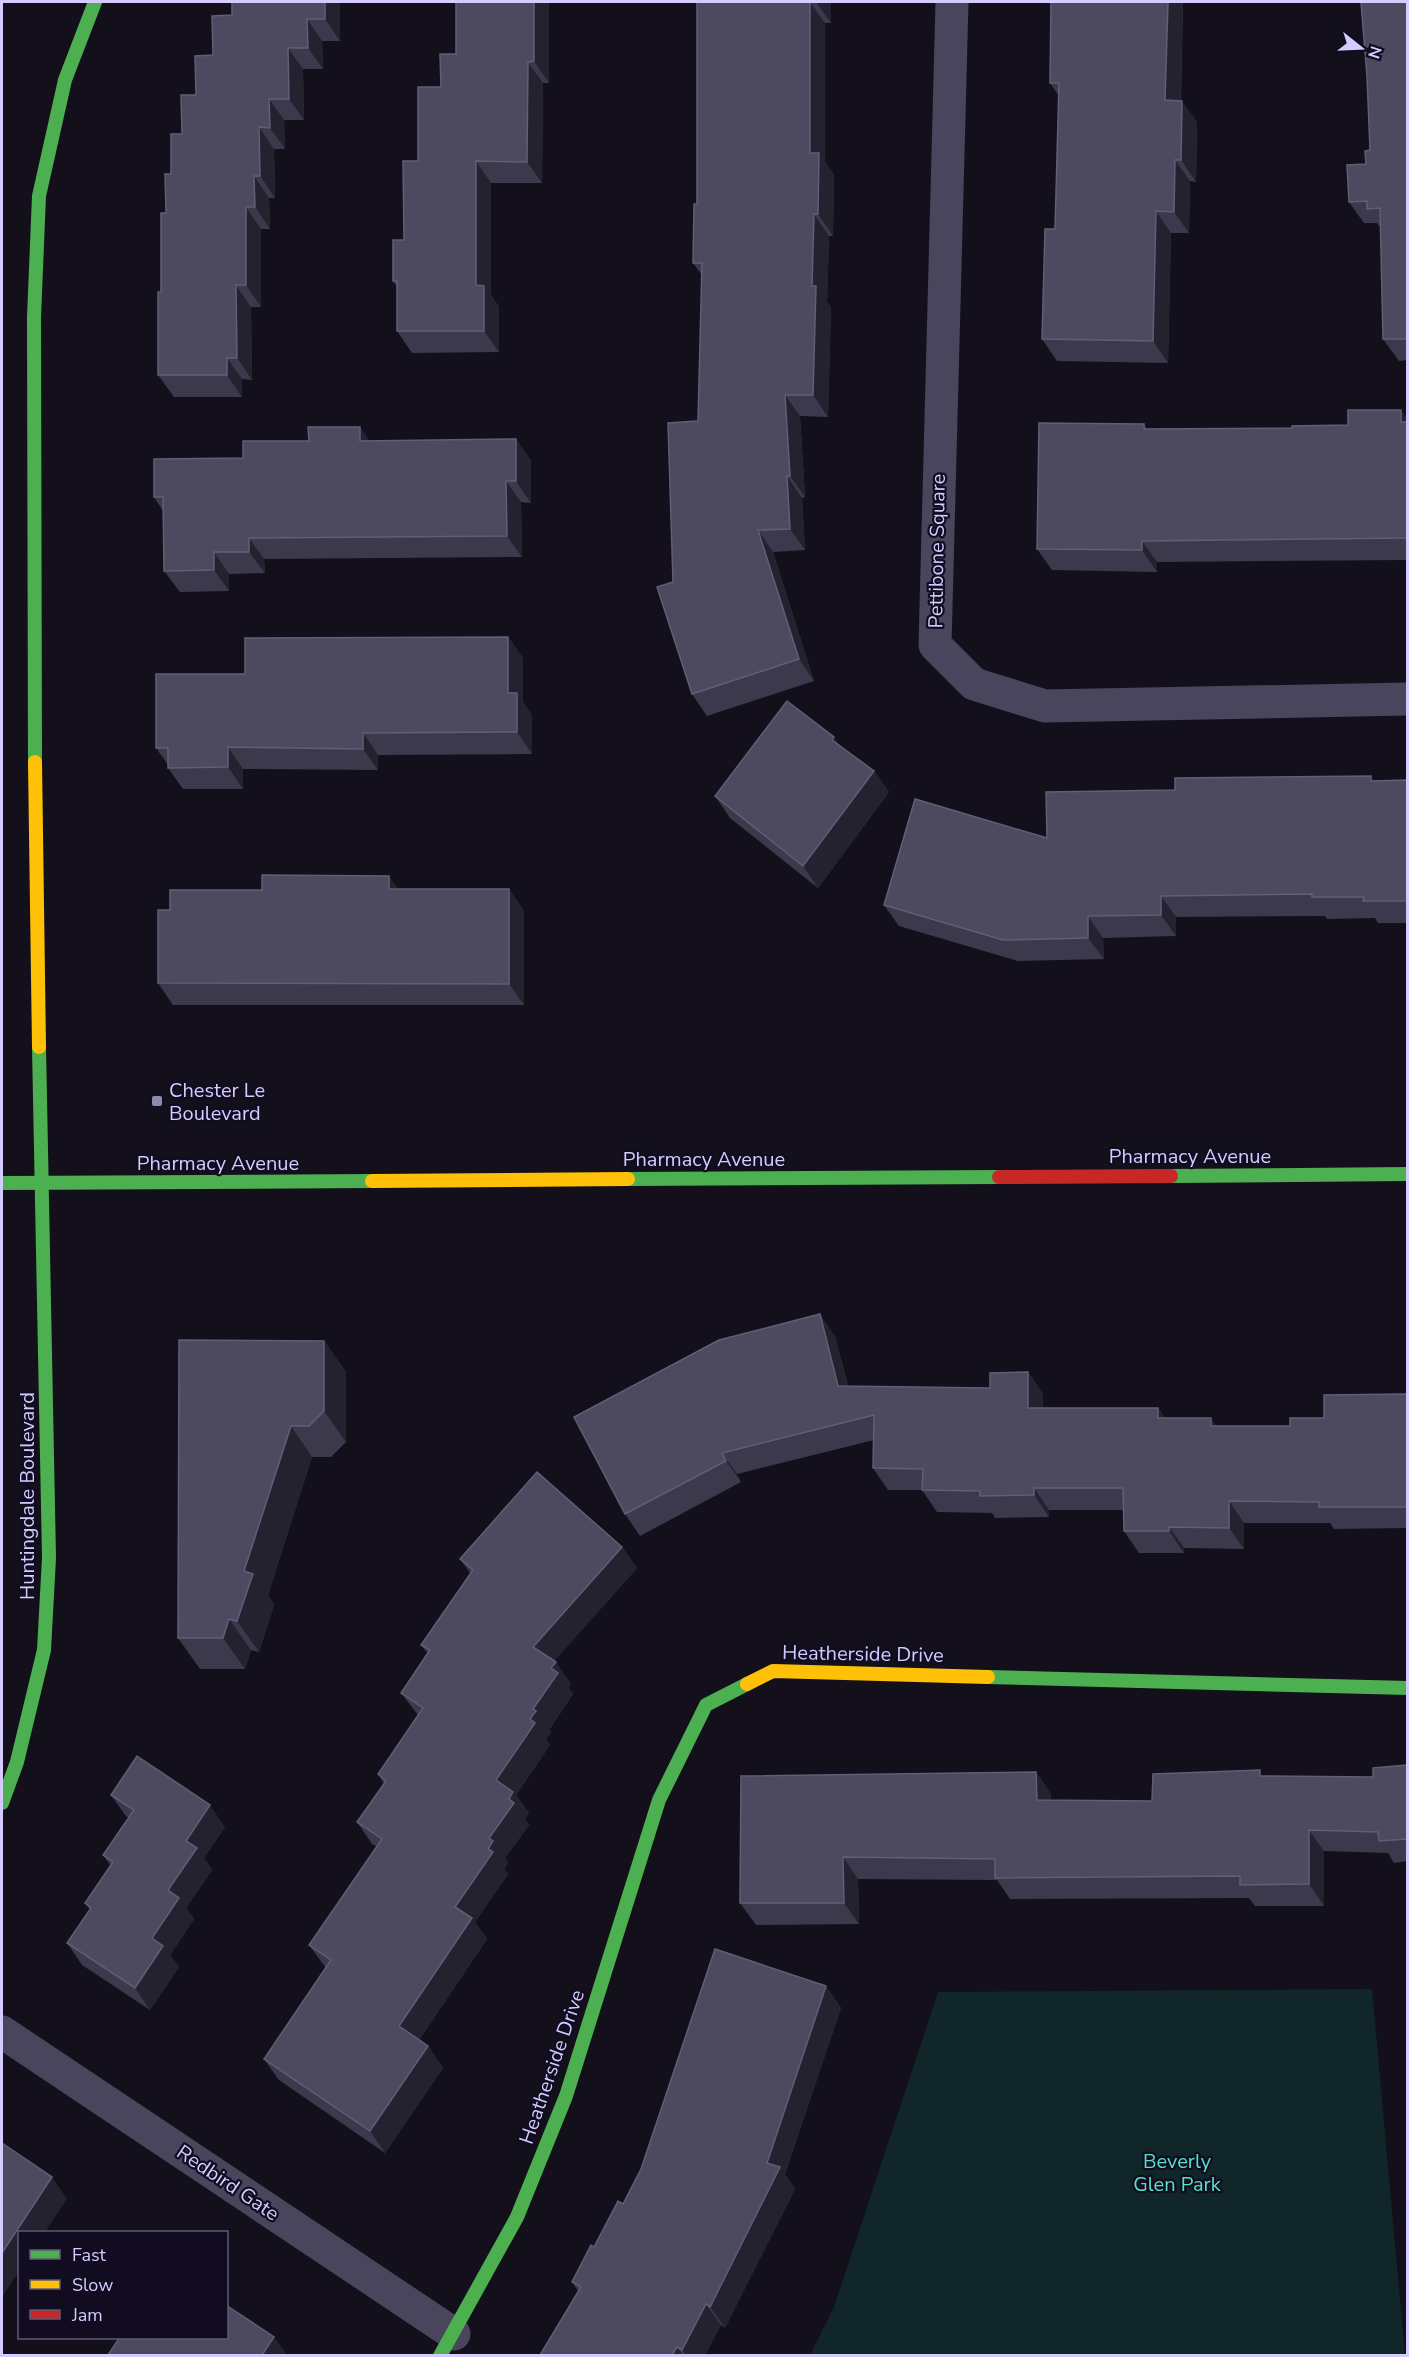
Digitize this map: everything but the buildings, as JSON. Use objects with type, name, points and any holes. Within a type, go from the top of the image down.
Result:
[{"type":"street","points":[[44,1184],[35,857],[33,636],[34,317],[39,196],[65,80],[96,2]]},
{"type":"street","name":"Pettibone Square","points":[[952,2],[935,645],[974,684],[1045,706],[1407,699]]},
{"type":"street","name":"Pharmacy Avenue","points":[[2,1183],[1407,1174]]},
{"type":"street","name":"Huntingdale Boulevard","points":[[2,1803],[17,1762],[44,1650],[50,1508],[44,1184]]},
{"type":"street","name":"Heatherside Drive","points":[[447,2344],[517,2217],[544,2151],[566,2096],[659,1800],[706,1705],[774,1671],[1407,1688]]},
{"type":"street","name":"Redbird Gate","points":[[2,2032],[447,2344]]},
{"type":"green space","name":"Beverly Glen Park","points":[[1372,1989],[1405,2355],[810,2355],[834,2307],[938,1992]]},
{"type":"traffic: fast","points":[[35,762],[34,317],[39,196],[65,80],[95,2]]},
{"type":"traffic: fast","points":[[2,1803],[17,1762],[44,1650],[49,1558],[39,1047]]},
{"type":"traffic: fast","points":[[1171,1176],[1408,1174]]},
{"type":"traffic: fast","points":[[628,1179],[999,1177]]},
{"type":"traffic: fast","points":[[2,1183],[372,1181]]},
{"type":"traffic: fast","points":[[988,1677],[1408,1688]]},
{"type":"traffic: fast","points":[[440,2356],[517,2217],[566,2096],[659,1800],[706,1705],[747,1684]]},
{"type":"traffic: slow","points":[[35,762],[39,1047]]},
{"type":"traffic: slow","points":[[372,1181],[628,1179]]},
{"type":"traffic: slow","points":[[747,1684],[773,1671],[988,1677]]},
{"type":"traffic: jam","points":[[999,1177],[1171,1176]]},
{"type":"place","name":"Chester Le Boulevard","points":[[157,1101]]}]
